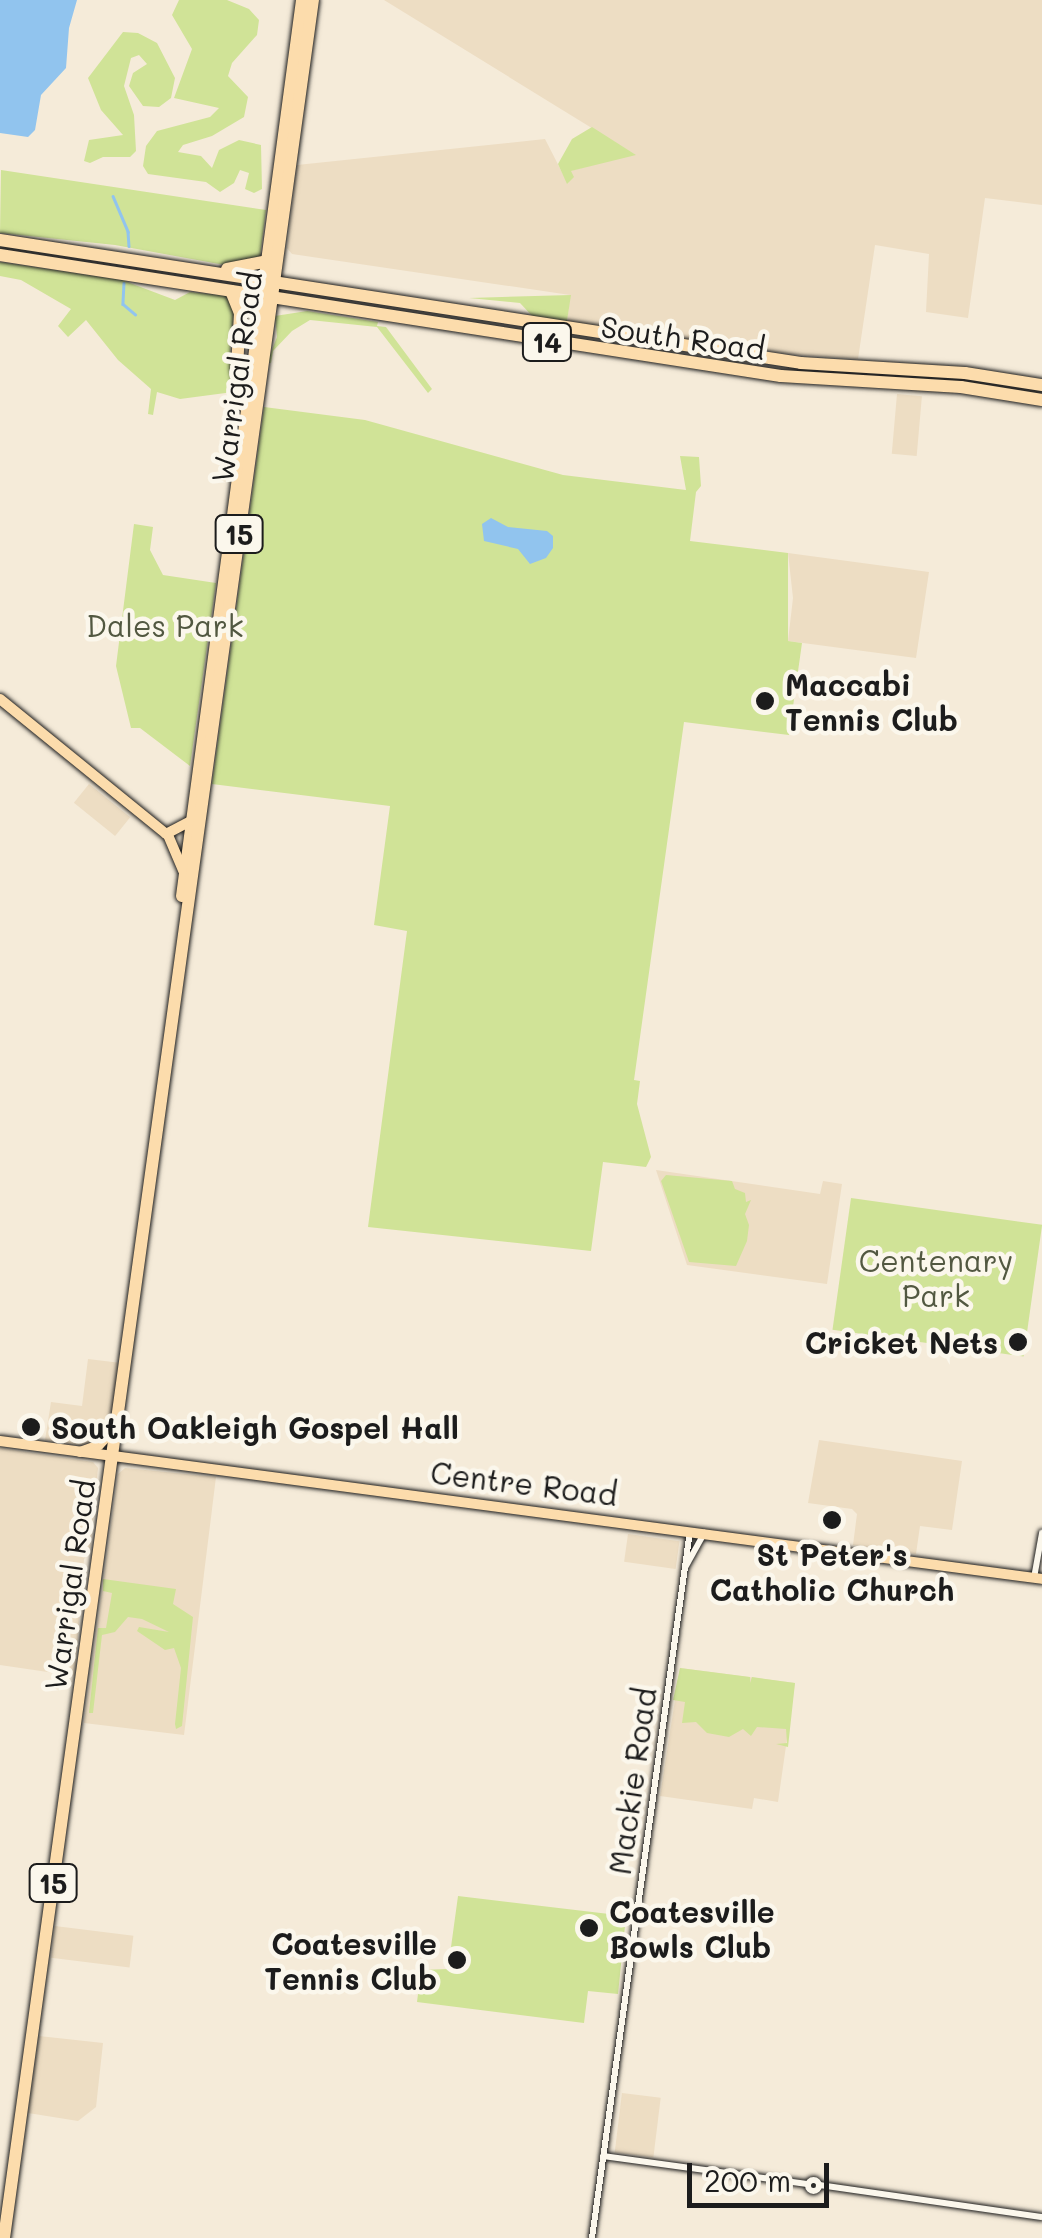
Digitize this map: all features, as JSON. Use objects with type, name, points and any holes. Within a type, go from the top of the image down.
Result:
[{"type":"highway","name":"Warrigal Road","points":[[268,280],[264,262],[302,0]]},
{"type":"highway","name":"Warrigal Road","points":[[183,938],[184,876],[192,846],[189,822],[268,280],[279,254],[313,0]]},
{"type":"highway","name":"14","points":[[0,240],[268,280]]},
{"type":"highway","points":[[279,254],[296,284]]},
{"type":"highway","name":"14","points":[[0,255],[266,296]]},
{"type":"highway","points":[[214,271],[264,262]]},
{"type":"highway","name":"South Road","points":[[268,280],[467,315],[800,363],[965,374],[1042,385]]},
{"type":"highway","points":[[231,291],[239,305],[237,369],[247,413]]},
{"type":"highway","name":"Warrigal Road","points":[[4,2238],[183,938],[192,846],[270,318],[266,296]]},
{"type":"highway","name":"South Road","points":[[266,296],[436,326],[792,378],[961,387],[1042,400]]},
{"type":"highway","points":[[270,318],[303,302]]},
{"type":"main road","points":[[0,699],[167,835],[192,846]]},
{"type":"main road","points":[[167,835],[189,822]]},
{"type":"main road","points":[[167,835],[184,876]]},
{"type":"main road","points":[[79,1452],[99,1444],[116,1429],[122,1449],[138,1461],[108,1481],[96,1455]]},
{"type":"main road","name":"Centre Road","points":[[0,1441],[1038,1578]]},
{"type":"street","name":"Mackie Road","points":[[592,2238],[690,1530]]},
{"type":"street","name":"Mackie Road","points":[[685,1567],[704,1532]]},
{"type":"street","points":[[1038,1578],[1042,1533]]},
{"type":"street","points":[[603,2156],[808,2184],[812,2190],[819,2186],[1042,2217]]},
{"type":"shaded area","points":[[384,0],[1042,0],[1042,205],[985,198],[968,318],[926,312],[929,254],[875,245],[858,359],[799,355],[567,323],[570,295],[292,254],[287,248],[297,165],[545,139],[568,184],[570,171],[634,154]]},
{"type":"shaded area","points":[[897,394],[922,396],[917,456],[892,454]]},
{"type":"shaded area","points":[[788,553],[929,572],[916,658],[788,641],[793,598]]},
{"type":"shaded area","points":[[89,784],[130,817],[115,836],[74,803]]},
{"type":"shaded area","points":[[656,1170],[820,1194],[823,1181],[842,1184],[827,1284],[687,1265]]},
{"type":"shaded area","points":[[88,1359],[121,1363],[112,1428],[101,1441],[82,1446],[45,1440],[51,1402],[82,1406]]},
{"type":"shaded area","points":[[819,1440],[962,1461],[952,1530],[920,1526],[916,1554],[853,1545],[857,1514],[852,1509],[808,1503]]},
{"type":"shaded area","points":[[0,1448],[93,1462],[98,1468],[90,1552],[84,1559],[75,1676],[0,1665]]},
{"type":"shaded area","points":[[125,1468],[216,1477],[184,1735],[84,1723],[118,1474]]},
{"type":"shaded area","points":[[628,1534],[679,1541],[676,1569],[624,1562]]},
{"type":"shaded area","points":[[680,1668],[795,1683],[778,1802],[754,1798],[752,1809],[660,1796]]},
{"type":"shaded area","points":[[55,1926],[133,1936],[130,1967],[51,1958]]},
{"type":"shaded area","points":[[39,2036],[103,2043],[96,2107],[78,2121],[28,2113]]},
{"type":"shaded area","points":[[622,2093],[661,2098],[653,2157],[615,2153]]},
{"type":"green space","points":[[179,0],[227,0],[249,9],[259,20],[257,35],[232,63],[228,76],[248,97],[244,117],[212,136],[183,145],[178,152],[201,156],[212,168],[219,150],[239,140],[261,145],[262,189],[254,193],[245,189],[249,173],[240,170],[234,183],[220,192],[206,182],[148,174],[143,166],[146,146],[157,131],[210,117],[219,108],[174,98],[192,49],[172,15]]},
{"type":"green space","points":[[123,32],[138,33],[157,43],[175,78],[171,98],[159,107],[143,106],[129,86],[133,73],[147,64],[139,55],[131,58],[124,86],[134,115],[136,151],[130,157],[103,157],[90,163],[84,161],[89,140],[123,135],[101,110],[88,78]]},
{"type":"green space","points":[[592,127],[636,155],[571,171],[574,177],[567,184],[558,164],[572,139]]},
{"type":"green space","points":[[1,170],[266,210],[260,257],[230,266],[115,245],[0,233]]},
{"type":"green space","points":[[0,262],[122,280],[175,300],[190,292],[229,296],[234,315],[230,344],[233,392],[180,399],[157,392],[153,415],[148,414],[151,389],[118,360],[86,320],[68,337],[58,326],[71,309],[21,280],[0,276]]},
{"type":"green space","points":[[571,295],[567,321],[534,318],[520,303],[469,298]]},
{"type":"green space","points":[[307,311],[378,322],[377,326],[386,327],[432,389],[428,393],[377,327],[310,320],[292,331],[273,351],[271,363],[267,362],[277,337],[275,316]]},
{"type":"green space","points":[[264,407],[365,420],[563,475],[686,490],[680,456],[699,457],[701,486],[696,492],[690,541],[788,553],[788,641],[802,643],[789,735],[684,722],[634,1080],[640,1081],[637,1104],[651,1157],[646,1167],[603,1162],[591,1251],[368,1227],[407,931],[374,925],[390,806],[212,784]]},
{"type":"green space","name":"Dales Park","points":[[134,524],[153,527],[150,550],[163,575],[216,583],[190,766],[140,728],[131,728],[116,666]]},
{"type":"green space","points":[[666,1175],[732,1181],[735,1189],[745,1193],[746,1202],[751,1200],[745,1214],[749,1225],[747,1241],[736,1266],[689,1262],[661,1181]]},
{"type":"green space","name":"Centenary Park","points":[[851,1198],[1042,1225],[1024,1357],[832,1330]]},
{"type":"green space","points":[[103,1579],[176,1589],[173,1604],[193,1617],[182,1726],[176,1729],[175,1724],[181,1668],[174,1648],[165,1650],[137,1631],[139,1627],[169,1632],[128,1617],[115,1632],[102,1635],[93,1713],[89,1713],[98,1628],[106,1628],[112,1593],[103,1591]]},
{"type":"green space","points":[[680,1668],[750,1677],[750,1683],[752,1677],[795,1683],[788,1747],[776,1744],[787,1743],[786,1729],[757,1727],[751,1736],[743,1729],[729,1737],[707,1733],[696,1722],[682,1723],[685,1702],[673,1700]]},
{"type":"green space","points":[[458,1896],[626,1916],[618,1994],[588,1991],[584,2023],[417,2002],[421,1970],[448,1969]]},
{"type":"water","points":[[0,0],[77,0],[69,28],[66,68],[41,95],[35,130],[28,137],[0,133]]},
{"type":"water","points":[[491,518],[508,527],[547,531],[553,536],[553,548],[546,558],[530,564],[518,549],[484,541],[482,524]]},
{"type":"waterway","points":[[113,196],[128,232],[129,246]]},
{"type":"waterway","points":[[124,283],[123,304],[135,314]]},
{"type":"place","name":"Maccabi Tennis Club","points":[[765,701]]},
{"type":"place","name":"Cricket Nets","points":[[1018,1342]]},
{"type":"place","name":"South Oakleigh Gospel Hall","points":[[31,1427]]},
{"type":"place","name":"St Peter's Catholic Church","points":[[832,1520]]},
{"type":"place","name":"Coatesville Bowls Club","points":[[589,1928]]},
{"type":"place","name":"Coatesville Tennis Club","points":[[457,1960]]}]
